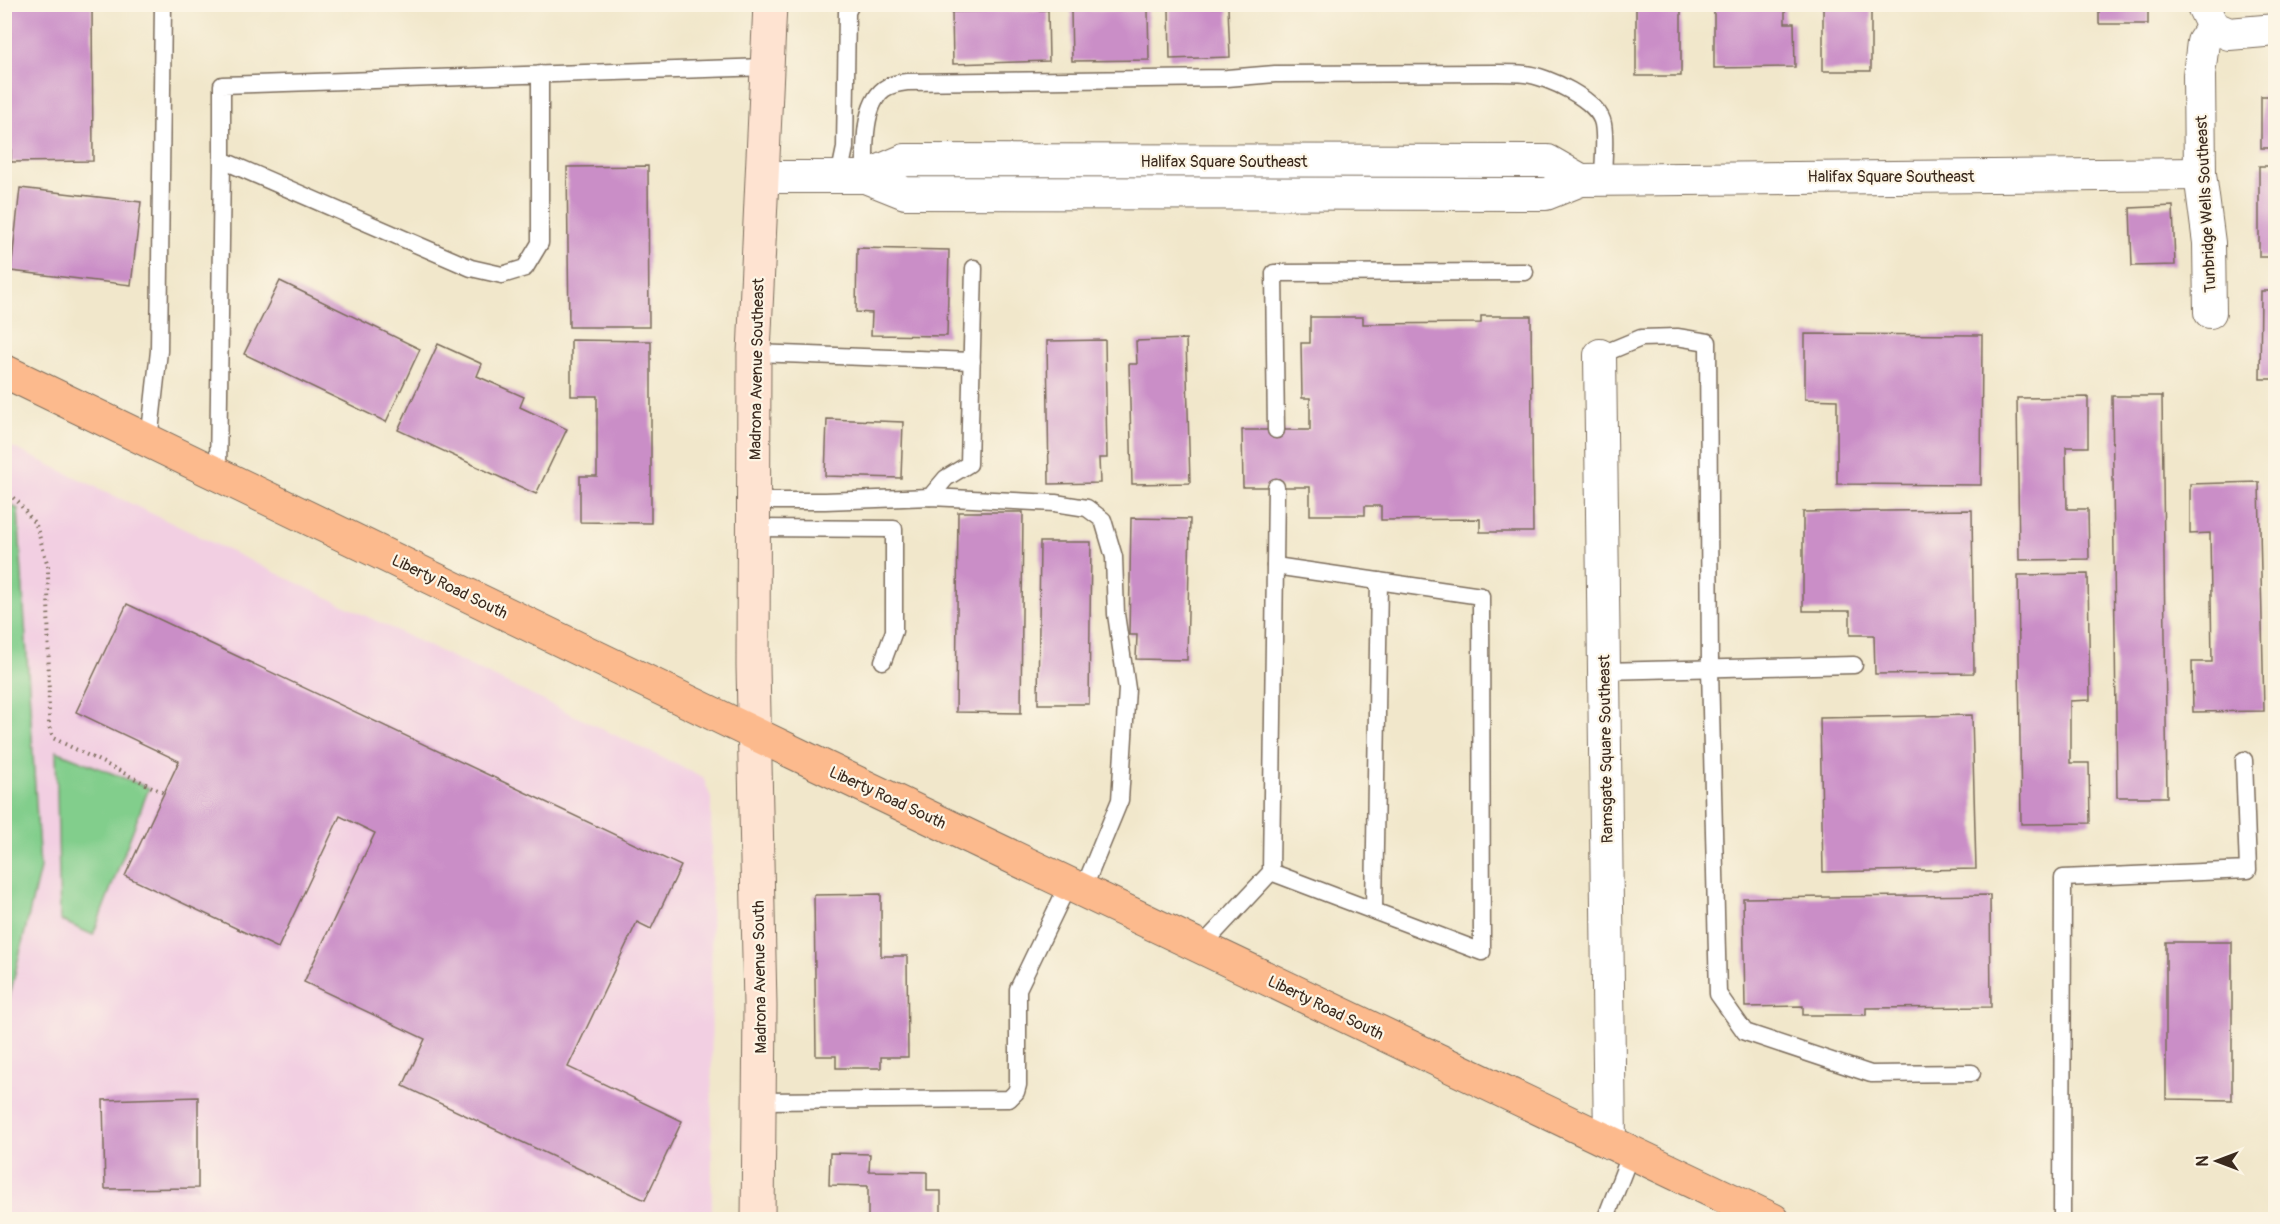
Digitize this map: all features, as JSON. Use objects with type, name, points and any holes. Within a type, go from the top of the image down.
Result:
[{"type":"main road","name":"Madrona Avenue Southeast","points":[[756,734],[753,666],[754,353],[770,4]]},
{"type":"main road","name":"Liberty Road South","points":[[4,371],[1621,1148],[1752,1215]]},
{"type":"main road","name":"Madrona Avenue South","points":[[756,734],[760,1101],[758,1220]]},
{"type":"street","name":"Tunbridge Wells Southeast","points":[[2210,312],[2209,243],[2200,174],[2200,56],[2208,16],[2229,34],[2276,30]]},
{"type":"street","name":"Halifax Square Southeast","points":[[763,177],[852,177],[905,160],[1536,161],[1548,162],[1592,180],[2200,174]]},
{"type":"street","name":"Ramsgate Square Southeast","points":[[1600,355],[1604,671],[1621,1148]]},
{"type":"lane","points":[[149,441],[159,351],[163,4]]},
{"type":"lane","points":[[851,4],[847,12],[845,148],[852,177]]},
{"type":"lane","points":[[218,474],[222,84],[767,67]]},
{"type":"lane","points":[[852,177],[865,145],[869,114],[881,91],[891,85],[907,82],[1227,78],[1275,74],[1497,73],[1526,74],[1537,77],[1586,99],[1598,111],[1603,123],[1592,180]]},
{"type":"lane","points":[[222,160],[471,268],[502,275],[525,268],[540,243],[540,74]]},
{"type":"lane","points":[[930,497],[946,478],[969,464],[974,268]]},
{"type":"lane","points":[[1276,430],[1274,273],[1525,272]]},
{"type":"lane","points":[[1600,355],[1641,338],[1677,338],[1708,342],[1710,669],[1718,994],[1746,1032],[1871,1074],[1972,1073]]},
{"type":"lane","points":[[754,353],[972,362]]},
{"type":"lane","points":[[1201,947],[1271,872],[1276,487]]},
{"type":"lane","points":[[753,514],[825,501],[930,497],[1055,503],[1087,508],[1103,520],[1114,557],[1116,614],[1127,689],[1120,800],[1076,887],[1018,988],[1018,1085],[1016,1092],[1009,1099],[760,1101]]},
{"type":"lane","points":[[753,514],[894,529],[894,631],[883,661]]},
{"type":"lane","points":[[1271,872],[1482,952],[1481,596],[1275,566]]},
{"type":"lane","points":[[1374,910],[1378,581]]},
{"type":"lane","points":[[1604,671],[1854,665]]},
{"type":"lane","points":[[2062,1220],[2063,878],[2248,870],[2244,760]]},
{"type":"lane","points":[[1605,1220],[1621,1148]]},
{"type":"path","points":[[4,490],[18,502],[36,525],[48,566],[49,726],[53,738],[164,793]]},
{"type":"shaded area","points":[[4,443],[703,777],[711,798],[712,1219],[5,1219]]},
{"type":"green space","points":[[5,502],[18,509],[40,868],[5,1016]]},
{"type":"green space","points":[[56,751],[149,788],[93,935],[60,920]]},
{"type":"building","points":[[9,4],[92,4],[93,161],[11,162]]},
{"type":"building","points":[[1636,4],[1701,4],[1701,7],[1681,7],[1681,76],[1636,76]]},
{"type":"building","points":[[1714,4],[1785,4],[1785,23],[1794,23],[1795,67],[1714,68]]},
{"type":"building","points":[[1823,4],[1871,4],[1871,71],[1823,71]]},
{"type":"building","points":[[2099,4],[2148,4],[2148,24],[2099,24]]},
{"type":"building","points":[[1228,7],[1230,57],[1170,59],[1169,9]]},
{"type":"building","points":[[1048,10],[1049,61],[953,64],[952,12]]},
{"type":"building","points":[[1148,10],[1149,60],[1072,61],[1071,11]]},
{"type":"building","points":[[2261,96],[2276,96],[2276,148],[2261,148]]},
{"type":"building","points":[[648,166],[649,327],[569,327],[567,167]]},
{"type":"building","points":[[2259,166],[2276,166],[2276,257],[2259,257]]},
{"type":"building","points":[[20,188],[141,202],[131,285],[11,271]]},
{"type":"building","points":[[2173,206],[2175,265],[2132,266],[2130,208]]},
{"type":"building","points":[[857,248],[949,250],[947,336],[871,335],[872,313],[856,312]]},
{"type":"building","points":[[280,281],[420,349],[386,422],[244,354]]},
{"type":"building","points":[[2261,291],[2276,291],[2276,379],[2260,379]]},
{"type":"building","points":[[1481,316],[1531,316],[1533,532],[1480,532],[1480,519],[1381,520],[1381,506],[1365,506],[1365,515],[1310,515],[1310,487],[1243,487],[1242,430],[1310,430],[1310,398],[1302,398],[1301,343],[1310,343],[1310,317],[1363,317],[1363,324],[1481,323]]},
{"type":"building","points":[[1805,334],[1982,335],[1981,485],[1837,484],[1837,400],[1805,399]]},
{"type":"building","points":[[1186,339],[1190,483],[1132,484],[1129,364],[1137,364],[1136,341]]},
{"type":"building","points":[[571,340],[651,341],[651,523],[580,522],[580,476],[597,476],[597,396],[571,396]]},
{"type":"building","points":[[1105,340],[1107,458],[1099,458],[1100,483],[1049,484],[1047,341]]},
{"type":"building","points":[[438,344],[482,364],[477,376],[524,397],[520,407],[567,429],[536,494],[398,430]]},
{"type":"building","points":[[2112,396],[2162,396],[2167,797],[2117,797]]},
{"type":"building","points":[[2088,397],[2088,447],[2066,447],[2067,509],[2088,509],[2089,559],[2019,560],[2017,398]]},
{"type":"building","points":[[827,419],[903,422],[901,478],[825,476]]},
{"type":"building","points":[[2259,482],[2264,711],[2193,712],[2192,662],[2212,662],[2210,533],[2190,534],[2190,484]]},
{"type":"building","points":[[1972,510],[1974,673],[1875,674],[1874,635],[1850,635],[1850,611],[1803,611],[1803,512]]},
{"type":"building","points":[[958,512],[1023,512],[1021,713],[956,712]]},
{"type":"building","points":[[1131,518],[1190,519],[1187,660],[1136,659],[1137,635],[1129,635]]},
{"type":"building","points":[[1040,542],[1091,542],[1089,704],[1038,704]]},
{"type":"building","points":[[2088,574],[2090,700],[2070,701],[2070,763],[2089,763],[2090,823],[2021,824],[2018,575]]},
{"type":"building","points":[[127,604],[681,866],[651,929],[637,922],[568,1067],[682,1121],[645,1200],[403,1086],[425,1039],[304,982],[375,833],[340,816],[278,948],[125,876],[179,761],[76,712]]},
{"type":"building","points":[[1972,715],[1976,869],[1823,872],[1820,718]]},
{"type":"building","points":[[881,894],[881,956],[907,956],[908,1057],[881,1057],[881,1068],[836,1068],[836,1056],[816,1056],[814,895]]},
{"type":"building","points":[[1990,895],[1991,1007],[1866,1008],[1866,1015],[1803,1015],[1803,1006],[1745,1007],[1743,898]]},
{"type":"building","points":[[2166,942],[2232,942],[2232,1100],[2166,1099]]},
{"type":"building","points":[[198,1097],[198,1188],[105,1189],[103,1100]]},
{"type":"building","points":[[830,1153],[870,1154],[869,1171],[927,1172],[927,1191],[941,1191],[941,1220],[868,1220],[868,1186],[829,1185]]}]
